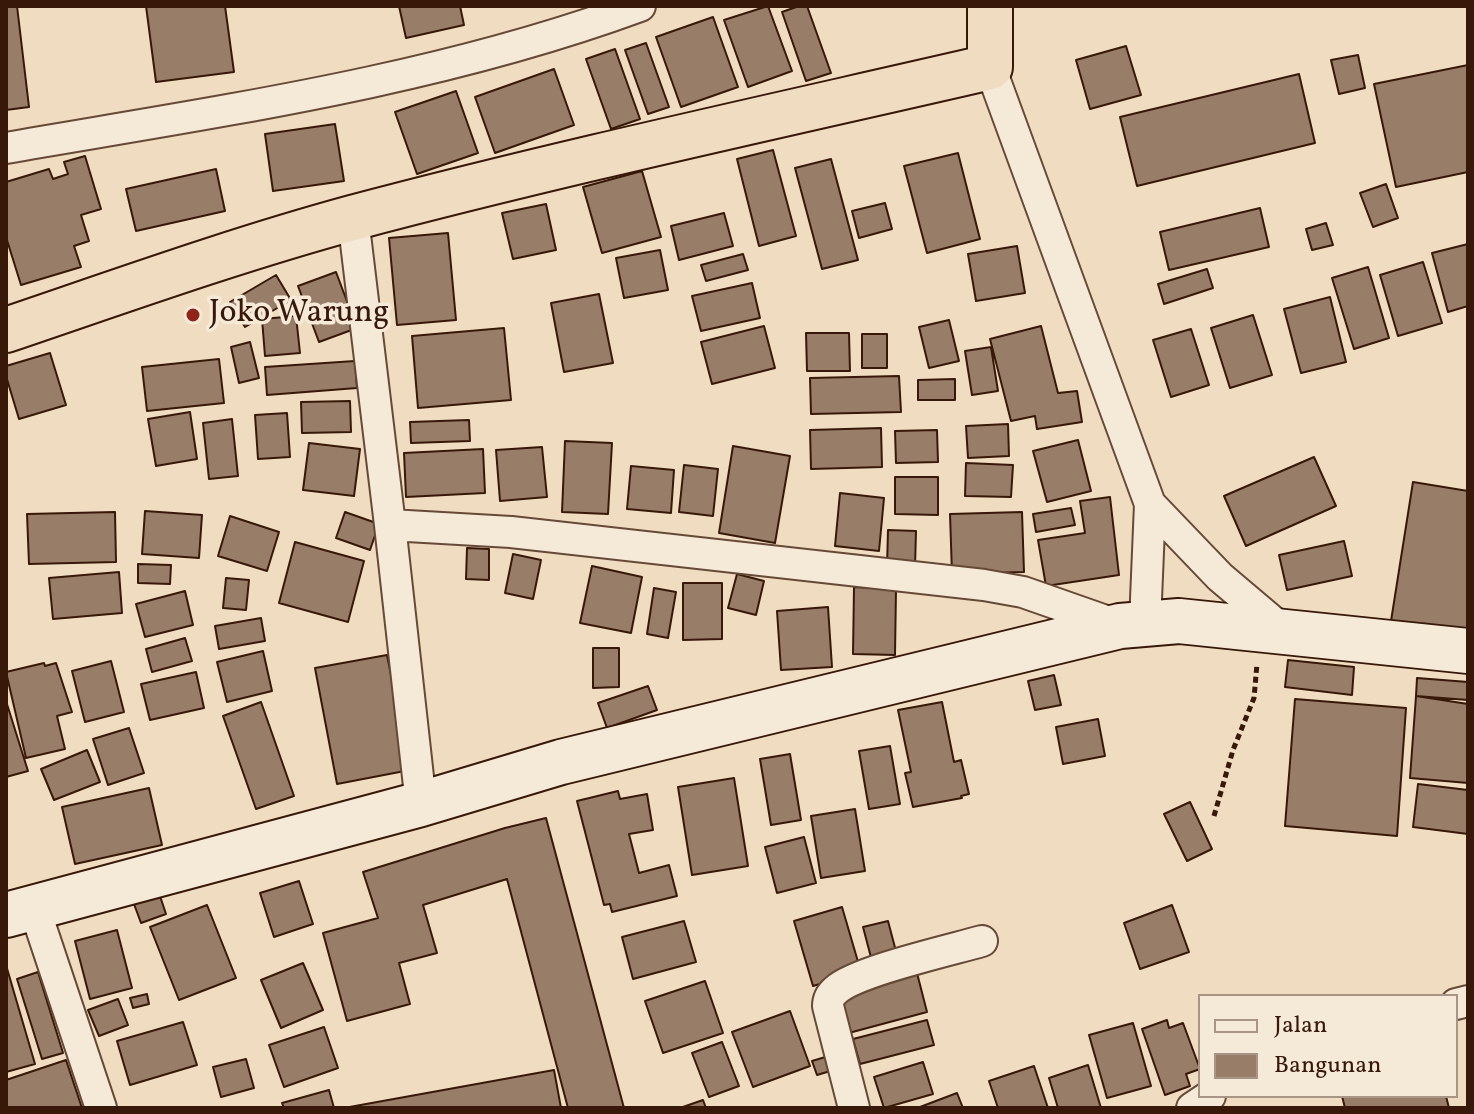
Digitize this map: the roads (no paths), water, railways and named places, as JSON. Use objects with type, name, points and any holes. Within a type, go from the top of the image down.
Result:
[{"type":"highway","points":[[6,330],[219,257],[353,218],[665,141],[990,67],[990,6]]},
{"type":"street","points":[[6,148],[379,82],[489,56],[640,6]]},
{"type":"street","points":[[990,67],[1150,504],[1273,632]]},
{"type":"street","points":[[353,218],[421,804]]},
{"type":"street","points":[[1133,625],[1150,504]]},
{"type":"street","points":[[390,525],[511,532],[984,585],[1023,592],[1133,625]]},
{"type":"street","points":[[101,1108],[20,911],[421,804],[561,762],[1133,625],[1179,621],[1468,651]]},
{"type":"street","points":[[854,1108],[828,1006],[831,996],[841,987],[876,972],[982,941]]},
{"type":"place","name":"Joko Warung","points":[[193,315]]}]
